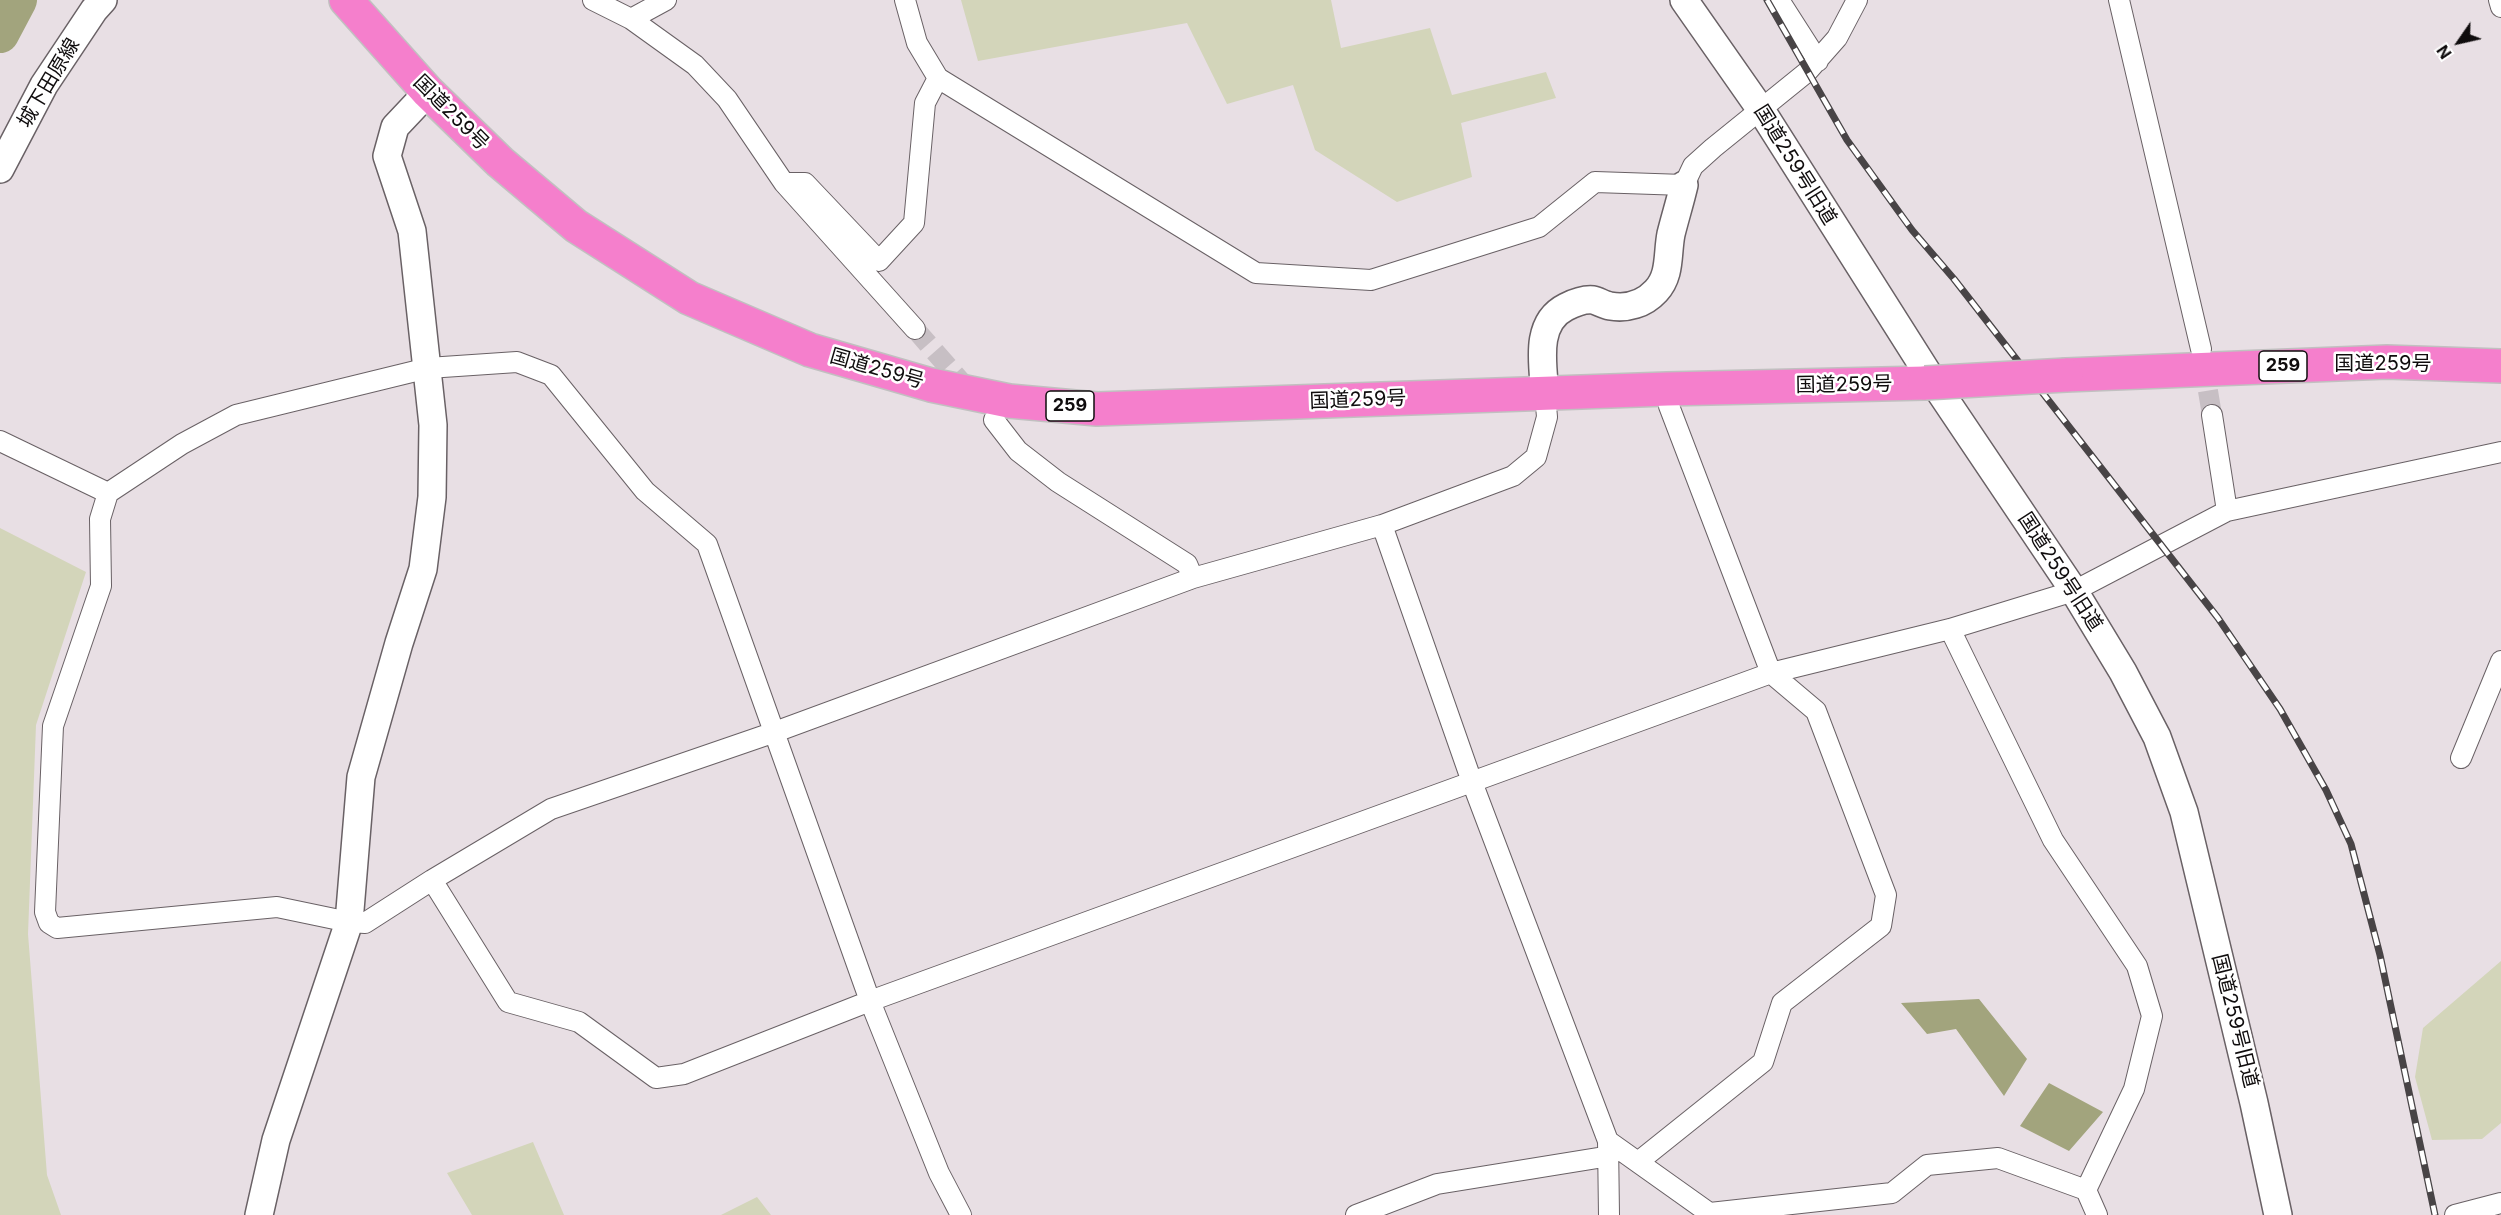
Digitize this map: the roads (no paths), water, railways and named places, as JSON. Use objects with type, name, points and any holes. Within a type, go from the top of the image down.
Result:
[{"type":"highway","name":"国道259号","points":[[346,0],[428,92],[500,162],[576,226],[689,298],[810,350],[931,385],[1009,401],[1097,409],[1667,389],[1925,383],[2386,362],[2501,366]]},
{"type":"street","name":"城下田原線","points":[[0,169],[45,85],[103,0]]},
{"type":"street","points":[[593,0],[631,19],[695,65],[727,99],[784,183],[915,329]]},
{"type":"street","points":[[631,19],[666,0]]},
{"type":"street","points":[[905,0],[917,43],[938,78],[1256,273],[1371,280],[1539,227],[1595,182],[1684,185]]},
{"type":"street","name":"国道259号旧道","points":[[1684,0],[1761,110],[1925,370],[2074,591],[2124,672],[2157,737],[2184,812],[2252,1091],[2278,1215]]},
{"type":"street","points":[[1779,0],[1818,61]]},
{"type":"street","points":[[961,1215],[939,1173],[870,1001],[775,732],[707,544],[645,491],[551,375],[517,362],[428,368],[236,415],[182,444],[108,494],[100,519],[102,586],[53,726],[45,912],[49,924],[57,928],[277,907],[349,922],[365,923],[551,809],[775,732],[1193,578],[1382,525],[1513,476],[1536,457],[1547,417],[1542,341],[1548,324],[1559,310],[1575,303],[1593,300],[1609,306],[1628,307],[1640,303],[1655,292],[1664,281],[1671,237],[1684,185],[1693,166],[1818,61],[1837,38],[1857,0]]},
{"type":"street","points":[[2119,0],[2201,349]]},
{"type":"street","points":[[2499,0],[2501,7]]},
{"type":"street","points":[[784,183],[805,183],[879,261],[914,223],[926,103],[938,78]]},
{"type":"street","points":[[260,1215],[276,1140],[349,922],[361,777],[399,643],[423,569],[432,496],[433,425],[412,231],[387,156],[395,127],[428,92]]},
{"type":"street","points":[[1638,1162],[1763,1062],[1782,1003],[1881,926],[1886,895],[1816,711],[1771,673],[1669,406],[1667,389]]},
{"type":"street","points":[[2212,415],[2228,511]]},
{"type":"street","points":[[994,420],[1018,451],[1058,482],[1187,564],[1193,578]]},
{"type":"street","points":[[0,441],[108,494]]},
{"type":"street","points":[[432,880],[508,1002],[579,1022],[656,1078],[684,1074],[870,1001],[1771,673],[1950,629],[2074,591],[2228,511],[2501,452]]},
{"type":"street","points":[[1382,525],[1472,782],[1609,1148],[1609,1215]]},
{"type":"street","points":[[1950,629],[2053,840],[2137,966],[2152,1016],[2134,1089],[2086,1190]]},
{"type":"street","points":[[2461,758],[2501,661]]},
{"type":"street","points":[[1356,1215],[1437,1184],[1609,1148],[1638,1162],[1711,1214],[1892,1193],[1927,1165],[1998,1158],[2086,1190],[2097,1215]]},
{"type":"street","points":[[2460,1214],[2501,1203]]},
{"type":"waterway","points":[[0,34],[18,0]]},
{"type":"tunnel","points":[[915,329],[971,393]]},
{"type":"tunnel","points":[[2203,361],[2212,415]]},
{"type":"railway","points":[[1767,0],[1847,140],[1912,230],[1954,279],[2218,618],[2280,709],[2326,790],[2351,844],[2380,955],[2435,1215]]}]
